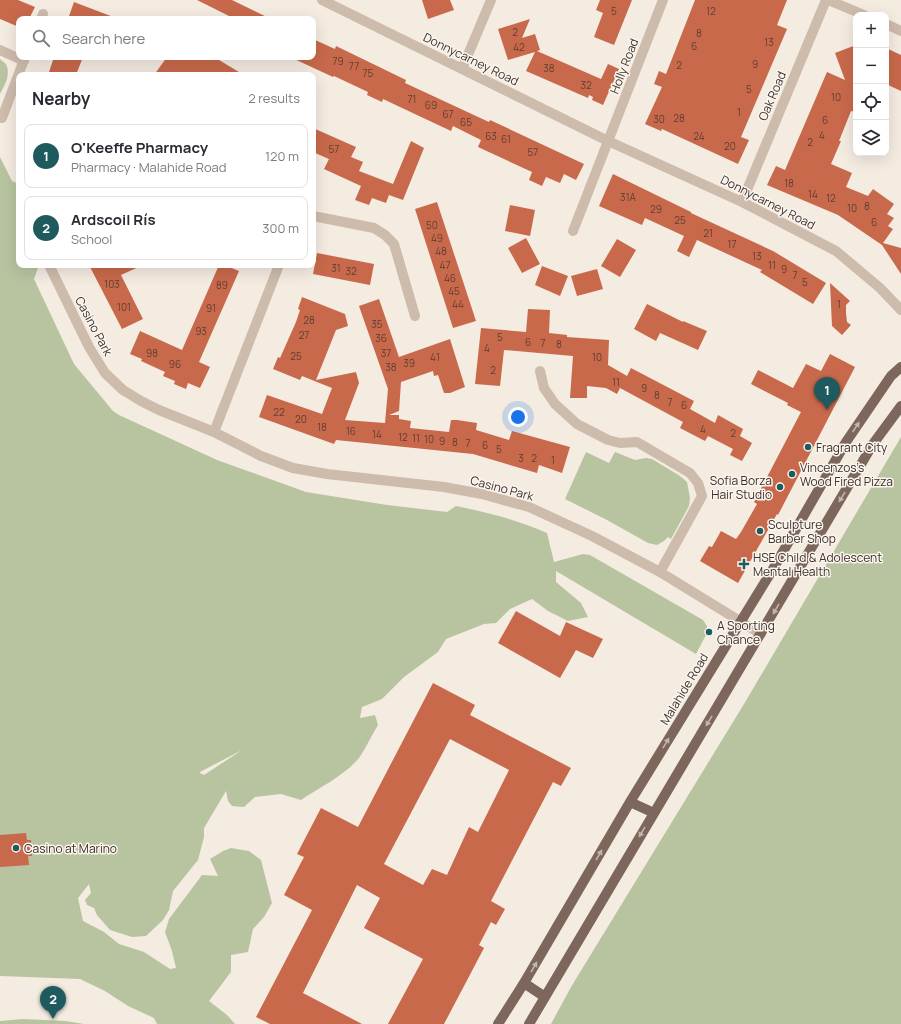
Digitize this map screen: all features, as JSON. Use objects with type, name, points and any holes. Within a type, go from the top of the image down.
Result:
[{"type":"main road","name":"Malahide Road","points":[[498,1024],[524,983],[630,802],[740,621],[773,570],[846,442],[891,376],[901,367]]},
{"type":"main road","points":[[529,1024],[873,444],[901,406]]},
{"type":"main road","points":[[630,802],[654,813]]},
{"type":"main road","points":[[524,983],[545,997]]},
{"type":"street","name":"Donnycarney Road","points":[[322,0],[608,141],[742,202],[836,251],[880,288],[901,310]]},
{"type":"street","points":[[462,69],[491,0]]},
{"type":"street","name":"Holly Road","points":[[608,141],[663,0]]},
{"type":"street","name":"Oak Road","points":[[742,202],[827,0],[857,12]]},
{"type":"street","points":[[889,25],[901,31]]},
{"type":"street","points":[[0,50],[16,56]]},
{"type":"street","points":[[19,72],[24,60]]},
{"type":"street","points":[[2,118],[16,80]]},
{"type":"street","points":[[573,231],[608,141]]},
{"type":"street","points":[[316,217],[374,228],[385,235],[394,244],[415,316]]},
{"type":"street","name":"Casino Park","points":[[50,268],[89,347],[105,373],[123,390],[141,401],[214,432],[261,456],[293,468],[327,474],[444,487],[482,494],[529,507],[592,536],[660,572],[761,634]]},
{"type":"street","points":[[214,432],[278,268]]},
{"type":"street","points":[[540,371],[544,388],[555,404],[577,424],[608,440],[620,443],[637,442],[690,473],[698,483],[702,496],[660,572]]},
{"type":"green space","points":[[0,59],[6,64],[8,76],[0,94]]},
{"type":"green space","points":[[0,157],[12,181],[16,183],[16,268],[38,268],[34,279],[74,364],[113,411],[119,415],[217,460],[306,492],[387,505],[447,512],[456,506],[513,520],[547,533],[554,562],[583,554],[590,555],[703,620],[707,626],[707,633],[696,654],[556,571],[556,582],[581,603],[588,617],[568,621],[548,611],[532,599],[510,609],[496,623],[484,624],[446,639],[438,652],[404,677],[382,699],[362,707],[360,718],[375,715],[378,725],[359,758],[339,776],[301,800],[281,794],[255,797],[244,807],[232,806],[228,801],[226,791],[204,828],[204,837],[198,860],[173,891],[169,910],[163,920],[146,936],[132,937],[110,930],[97,915],[94,908],[87,905],[85,900],[91,893],[89,884],[78,898],[83,921],[104,932],[119,944],[144,952],[170,969],[176,968],[165,932],[169,919],[202,875],[218,876],[210,859],[231,848],[249,851],[261,860],[272,903],[264,917],[253,929],[248,952],[231,955],[231,972],[209,1001],[227,1015],[235,1024],[157,1024],[154,1018],[128,1006],[105,991],[80,979],[0,976]],"holes":[[[242,750],[204,775],[200,772]]]},
{"type":"green space","points":[[901,437],[901,1024],[551,1024],[571,987],[744,704]]},
{"type":"green space","points":[[586,452],[609,463],[615,452],[635,460],[646,458],[652,459],[687,482],[690,498],[689,506],[671,539],[668,537],[657,545],[648,543],[565,499]]},
{"type":"green space","points":[[23,1019],[65,1021],[84,1024],[0,1024],[0,1021]]},
{"type":"building","points":[[0,0],[18,0],[35,7],[30,16],[16,16],[16,26],[0,19]]},
{"type":"building","points":[[197,0],[232,0],[265,16],[229,16]]},
{"type":"building","points":[[422,0],[450,0],[454,10],[428,19]]},
{"type":"building","points":[[600,0],[632,0],[614,45],[594,37],[603,13],[596,10]]},
{"type":"building","points":[[695,0],[787,0],[777,25],[787,29],[741,137],[749,140],[738,164],[662,129],[661,131],[645,124],[662,87],[654,84],[659,71],[666,74]]},
{"type":"building","points":[[74,2],[111,16],[69,16]]},
{"type":"building","points":[[530,19],[522,38],[535,34],[540,50],[537,51],[601,79],[608,64],[619,69],[603,105],[592,100],[593,97],[589,95],[588,98],[526,71],[535,52],[508,60],[498,29]]},
{"type":"building","points":[[316,40],[335,49],[336,46],[406,80],[405,83],[489,122],[490,120],[584,164],[576,180],[564,174],[560,183],[546,177],[542,186],[529,180],[532,172],[478,147],[481,140],[453,126],[451,131],[383,99],[382,102],[367,95],[368,92],[334,76],[333,77],[296,60],[316,60]]},
{"type":"building","points":[[853,46],[853,111],[851,111],[839,141],[841,141],[831,164],[852,173],[846,187],[868,196],[873,189],[894,204],[887,214],[894,218],[888,226],[893,229],[883,243],[901,248],[901,274],[882,245],[838,215],[767,185],[776,166],[785,170],[827,72],[845,80],[835,53]]},
{"type":"building","points":[[889,49],[901,55],[901,91],[889,85]]},
{"type":"building","points":[[53,60],[82,60],[77,72],[49,72]]},
{"type":"building","points":[[165,60],[219,60],[239,72],[156,72]]},
{"type":"building","points":[[316,129],[356,147],[351,157],[363,162],[359,171],[393,184],[411,141],[424,148],[403,200],[389,195],[386,203],[372,198],[369,205],[355,200],[361,186],[324,169],[329,159],[316,153]]},
{"type":"building","points":[[613,174],[691,213],[773,251],[826,283],[813,304],[760,272],[762,270],[697,240],[689,257],[677,251],[684,236],[645,218],[642,225],[599,206]]},
{"type":"building","points":[[437,202],[476,321],[453,328],[415,209]]},
{"type":"building","points":[[510,205],[535,210],[530,236],[505,231]]},
{"type":"building","points":[[526,238],[540,264],[522,273],[508,248]]},
{"type":"building","points":[[617,239],[636,250],[620,277],[601,266]]},
{"type":"building","points":[[317,253],[374,264],[370,285],[313,274],[314,268],[316,268]]},
{"type":"building","points":[[542,266],[568,276],[560,296],[535,285]]},
{"type":"building","points":[[91,268],[136,268],[121,275],[143,319],[122,329]]},
{"type":"building","points":[[218,268],[232,268],[239,271],[199,362],[210,367],[200,388],[188,383],[186,389],[174,384],[175,381],[163,376],[165,372],[130,354],[140,331],[182,350]]},
{"type":"building","points":[[597,269],[603,289],[577,296],[571,276]]},
{"type":"building","points":[[830,283],[850,301],[846,305],[846,313],[847,322],[851,325],[842,335],[832,326]]},
{"type":"building","points":[[302,297],[345,314],[348,326],[336,330],[316,380],[356,372],[359,383],[345,420],[385,423],[388,389],[359,306],[379,299],[399,357],[450,339],[465,387],[450,393],[444,393],[438,375],[434,376],[433,371],[401,382],[399,411],[389,415],[399,415],[399,419],[411,421],[410,428],[449,432],[451,420],[457,420],[477,423],[476,430],[509,440],[512,431],[570,447],[562,473],[539,465],[537,473],[473,454],[336,440],[334,444],[259,417],[267,395],[322,414],[332,388],[302,376],[300,380],[273,369],[278,357],[280,358],[296,322]]},
{"type":"building","points":[[647,304],[683,322],[707,331],[698,350],[660,333],[656,341],[634,329]]},
{"type":"building","points":[[528,309],[550,310],[549,333],[567,335],[567,337],[609,340],[608,365],[627,376],[631,368],[694,401],[690,409],[715,423],[718,415],[743,429],[740,436],[752,443],[742,461],[730,455],[733,449],[708,436],[705,441],[680,428],[683,422],[620,388],[617,394],[606,388],[587,386],[587,398],[570,398],[573,356],[504,350],[500,386],[475,384],[481,328],[526,332]]},
{"type":"building","points":[[830,354],[855,367],[778,515],[777,514],[738,583],[700,561],[709,546],[712,547],[721,531],[736,539],[741,532],[757,504],[754,502],[801,412],[787,405],[788,403],[751,384],[758,370],[793,388],[806,364],[821,371]]},
{"type":"building","points":[[516,611],[560,636],[566,622],[603,639],[593,658],[576,650],[560,678],[498,643]]},
{"type":"building","points":[[433,683],[475,705],[470,715],[571,768],[561,786],[553,782],[491,901],[505,909],[496,925],[491,922],[479,945],[484,948],[444,1024],[388,1024],[423,959],[364,928],[380,898],[357,885],[303,993],[362,1024],[270,1024],[256,1017],[312,910],[284,895],[304,857],[297,854],[321,808],[358,827]],"holes":[[[450,739],[509,770],[478,832],[469,827],[447,875],[432,869],[423,885],[384,864]]]},
{"type":"building","name":"Casino at Marino","points":[[26,833],[27,840],[31,840],[32,856],[28,856],[29,865],[0,867],[0,835]]},
{"type":"place","name":"O'Keeffe Pharmacy","points":[[827,410]]},
{"type":"place","name":"Fragrant City","points":[[808,447]]},
{"type":"place","name":"Vincenzos’s Wood Fired Pizza","points":[[792,474]]},
{"type":"place","name":"Sofia Borza Hair Studio","points":[[780,487]]},
{"type":"place","name":"Sculpture Barber Shop","points":[[760,531]]},
{"type":"place","name":"HSE Child & Adolescent Mental Health","points":[[744,564]]},
{"type":"place","name":"A Sporting Chance","points":[[709,632]]},
{"type":"place","name":"Casino at Marino","points":[[16,848]]},
{"type":"place","name":"Ardscoil Rís","points":[[53,1019]]}]
